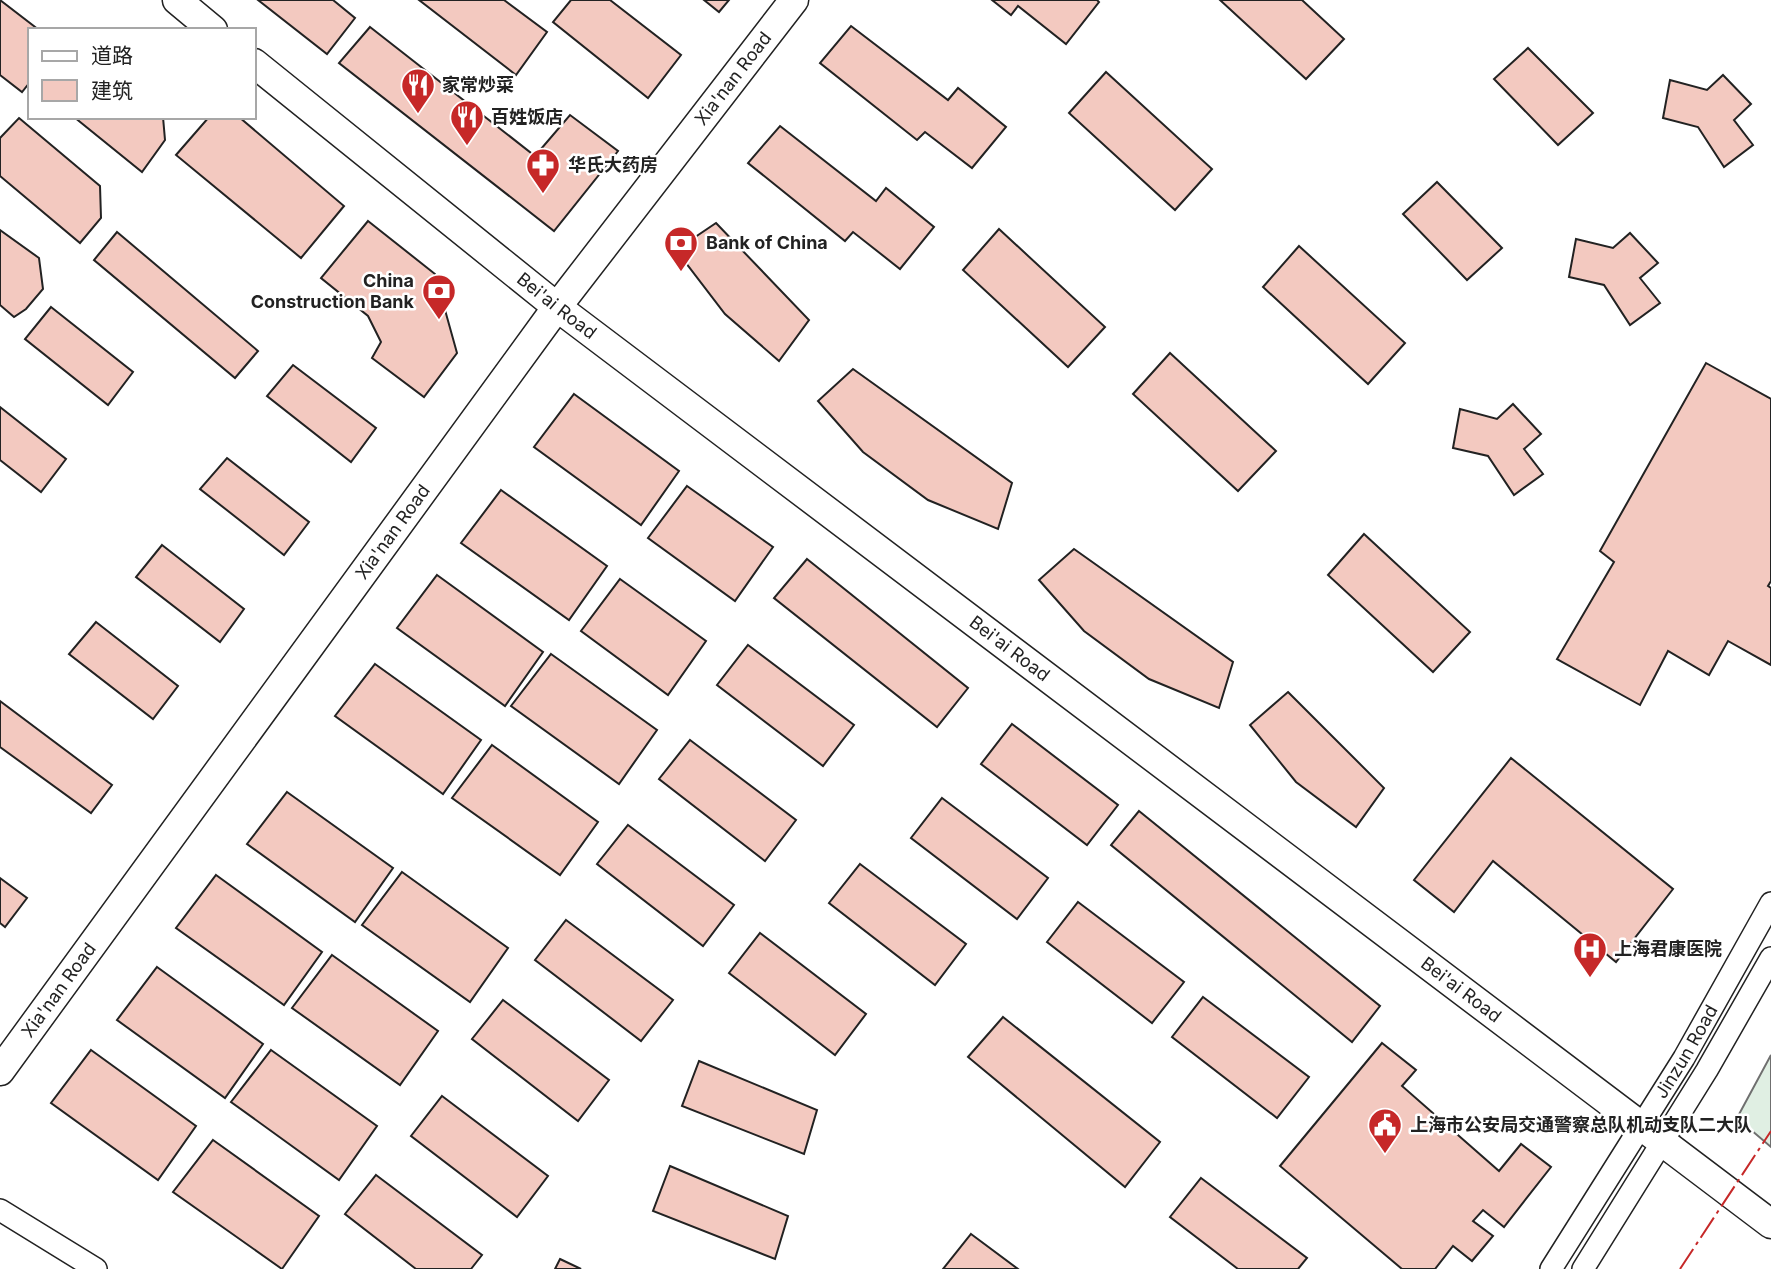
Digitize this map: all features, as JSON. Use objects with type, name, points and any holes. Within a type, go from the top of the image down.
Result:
[{"type":"street","points":[[177,0],[211,28]]},
{"type":"street","name":"Xia'nan Road","points":[[0,1071],[556,307],[794,0]]},
{"type":"street","name":"Bei'ai Road","points":[[256,65],[556,307],[1771,1224]]},
{"type":"street","name":"Jinzun Road","points":[[1583,1269],[1771,903]]},
{"type":"street","name":"Jinzun Road","points":[[1550,1269],[1653,1133],[1771,958]]},
{"type":"street","points":[[0,1210],[96,1269]]},
{"type":"green space","points":[[1771,1055],[1771,1147],[1737,1118]]},
{"type":"building","points":[[0,0],[36,28],[28,28],[28,84],[22,92],[0,75]]},
{"type":"building","points":[[258,0],[333,0],[355,18],[327,54]]},
{"type":"building","points":[[419,0],[504,0],[547,32],[516,75]]},
{"type":"building","points":[[571,0],[610,0],[681,55],[648,98],[553,22]]},
{"type":"building","points":[[704,0],[729,0],[719,12]]},
{"type":"building","points":[[992,0],[1099,2],[1066,44],[1018,6],[1011,15]]},
{"type":"building","points":[[1220,0],[1302,0],[1344,39],[1306,79]]},
{"type":"building","points":[[851,26],[948,100],[958,88],[1006,127],[972,168],[925,132],[917,140],[820,63]]},
{"type":"building","points":[[370,27],[535,156],[570,115],[618,151],[554,231],[339,63]]},
{"type":"building","points":[[1528,48],[1593,113],[1558,145],[1494,79]]},
{"type":"building","points":[[1106,72],[1212,169],[1175,210],[1069,113]]},
{"type":"building","points":[[1723,75],[1751,104],[1734,120],[1753,145],[1724,167],[1698,127],[1663,118],[1670,80],[1707,90]]},
{"type":"building","points":[[19,118],[100,186],[101,218],[80,243],[0,176],[0,138]]},
{"type":"building","points":[[76,119],[163,119],[165,140],[142,172]]},
{"type":"building","points":[[207,119],[241,119],[344,206],[301,258],[176,155]]},
{"type":"building","points":[[780,126],[876,201],[886,188],[934,227],[900,269],[853,232],[845,241],[748,163]]},
{"type":"building","points":[[1437,182],[1502,248],[1467,280],[1403,214]]},
{"type":"building","points":[[368,221],[435,274],[457,353],[424,397],[372,358],[381,342],[368,316],[321,278]]},
{"type":"building","points":[[716,223],[809,320],[779,361],[725,314],[676,250]]},
{"type":"building","points":[[999,229],[1105,327],[1068,367],[963,270]]},
{"type":"building","points":[[0,230],[39,258],[43,289],[26,309],[14,317],[0,305]]},
{"type":"building","points":[[117,232],[258,351],[235,378],[94,260]]},
{"type":"building","points":[[1630,233],[1658,263],[1640,278],[1660,303],[1630,325],[1604,285],[1569,277],[1576,239],[1613,248]]},
{"type":"building","points":[[1299,246],[1405,343],[1368,384],[1263,287]]},
{"type":"building","points":[[51,307],[133,372],[108,405],[25,339]]},
{"type":"building","points":[[1170,353],[1276,451],[1238,491],[1133,394]]},
{"type":"building","points":[[1706,363],[1771,399],[1771,581],[1768,586],[1771,588],[1771,665],[1728,641],[1709,675],[1668,651],[1640,705],[1557,659],[1614,562],[1600,551]]},
{"type":"building","points":[[293,365],[376,428],[351,462],[267,396]]},
{"type":"building","points":[[853,369],[1012,483],[998,529],[928,500],[863,452],[818,401]]},
{"type":"building","points":[[574,394],[679,471],[641,525],[534,447]]},
{"type":"building","points":[[1513,404],[1541,434],[1524,449],[1543,474],[1514,495],[1488,456],[1453,448],[1460,409],[1497,419]]},
{"type":"building","points":[[0,407],[66,459],[41,492],[0,460]]},
{"type":"building","points":[[227,458],[309,522],[284,555],[200,489]]},
{"type":"building","points":[[687,486],[773,547],[735,601],[648,538]]},
{"type":"building","points":[[501,490],[607,566],[569,620],[461,543]]},
{"type":"building","points":[[1364,534],[1470,632],[1433,672],[1328,575]]},
{"type":"building","points":[[162,545],[244,609],[220,642],[136,577]]},
{"type":"building","points":[[1074,549],[1233,662],[1219,708],[1149,679],[1084,631],[1039,580]]},
{"type":"building","points":[[807,559],[968,688],[937,727],[774,598]]},
{"type":"building","points":[[437,575],[543,652],[505,706],[397,628]]},
{"type":"building","points":[[620,579],[706,641],[668,695],[581,631]]},
{"type":"building","points":[[96,622],[178,686],[153,719],[69,654]]},
{"type":"building","points":[[748,645],[854,725],[823,766],[717,685]]},
{"type":"building","points":[[551,654],[657,730],[619,784],[511,706]]},
{"type":"building","points":[[375,664],[481,740],[443,794],[335,716]]},
{"type":"building","points":[[1288,692],[1384,788],[1356,827],[1296,782],[1250,725]]},
{"type":"building","points":[[0,701],[112,785],[91,813],[0,747]]},
{"type":"building","points":[[1012,724],[1118,805],[1087,845],[981,764]]},
{"type":"building","points":[[690,740],[796,820],[765,861],[659,779]]},
{"type":"building","points":[[492,745],[598,822],[560,875],[452,798]]},
{"type":"building","points":[[1511,758],[1673,889],[1616,962],[1493,861],[1454,912],[1414,880]]},
{"type":"building","points":[[287,792],[393,868],[355,922],[247,844]]},
{"type":"building","points":[[942,798],[1048,878],[1017,919],[911,838]]},
{"type":"building","points":[[1139,811],[1380,1006],[1352,1042],[1111,845]]},
{"type":"building","points":[[628,825],[734,905],[703,946],[597,864]]},
{"type":"building","points":[[860,864],[966,944],[935,985],[829,903]]},
{"type":"building","points":[[402,872],[508,948],[470,1002],[362,925]]},
{"type":"building","points":[[216,875],[322,952],[284,1005],[176,928]]},
{"type":"building","points":[[0,878],[27,898],[5,927],[0,923]]},
{"type":"building","points":[[1078,902],[1184,982],[1152,1023],[1047,942]]},
{"type":"building","points":[[566,920],[673,1000],[641,1041],[535,960]]},
{"type":"building","points":[[760,933],[866,1014],[835,1055],[729,973]]},
{"type":"building","points":[[332,955],[438,1031],[400,1085],[292,1008]]},
{"type":"building","points":[[157,967],[263,1044],[225,1098],[117,1020]]},
{"type":"building","points":[[1203,997],[1309,1077],[1277,1118],[1172,1037]]},
{"type":"building","points":[[503,1000],[609,1080],[578,1121],[472,1039]]},
{"type":"building","points":[[1003,1017],[1160,1142],[1125,1187],[968,1057]]},
{"type":"building","name":"上海市公安局交通警察总队机动支队二大队","points":[[1382,1043],[1416,1070],[1402,1086],[1499,1171],[1521,1144],[1551,1167],[1504,1227],[1483,1210],[1473,1221],[1493,1236],[1472,1261],[1453,1246],[1435,1269],[1402,1269],[1280,1166]]},
{"type":"building","points":[[91,1050],[196,1126],[158,1180],[51,1103]]},
{"type":"building","points":[[271,1050],[377,1126],[339,1180],[231,1102]]},
{"type":"building","points":[[699,1061],[817,1110],[804,1154],[682,1106]]},
{"type":"building","points":[[442,1096],[548,1176],[517,1217],[411,1136]]},
{"type":"building","points":[[213,1140],[319,1216],[282,1269],[173,1192]]},
{"type":"building","points":[[670,1166],[788,1216],[775,1259],[653,1211]]},
{"type":"building","points":[[376,1175],[482,1255],[471,1269],[416,1269],[345,1214]]},
{"type":"building","points":[[1201,1178],[1307,1258],[1298,1269],[1238,1269],[1170,1217]]},
{"type":"building","points":[[971,1234],[1018,1269],[943,1269]]},
{"type":"building","points":[[560,1259],[581,1269],[555,1269]]},
{"type":"power","points":[[1680,1269],[1771,1131]]},
{"type":"place","name":"家常炒菜","points":[[418,115]]},
{"type":"place","name":"百姓饭店","points":[[467,147]]},
{"type":"place","name":"华氏大药房","points":[[543,195]]},
{"type":"place","name":"Bank of China","points":[[681,273]]},
{"type":"place","name":"China Construction Bank","points":[[439,321]]},
{"type":"place","name":"上海君康医院","points":[[1590,979]]},
{"type":"place","name":"上海市公安局交通警察总队机动支队二大队","points":[[1385,1155]]}]
